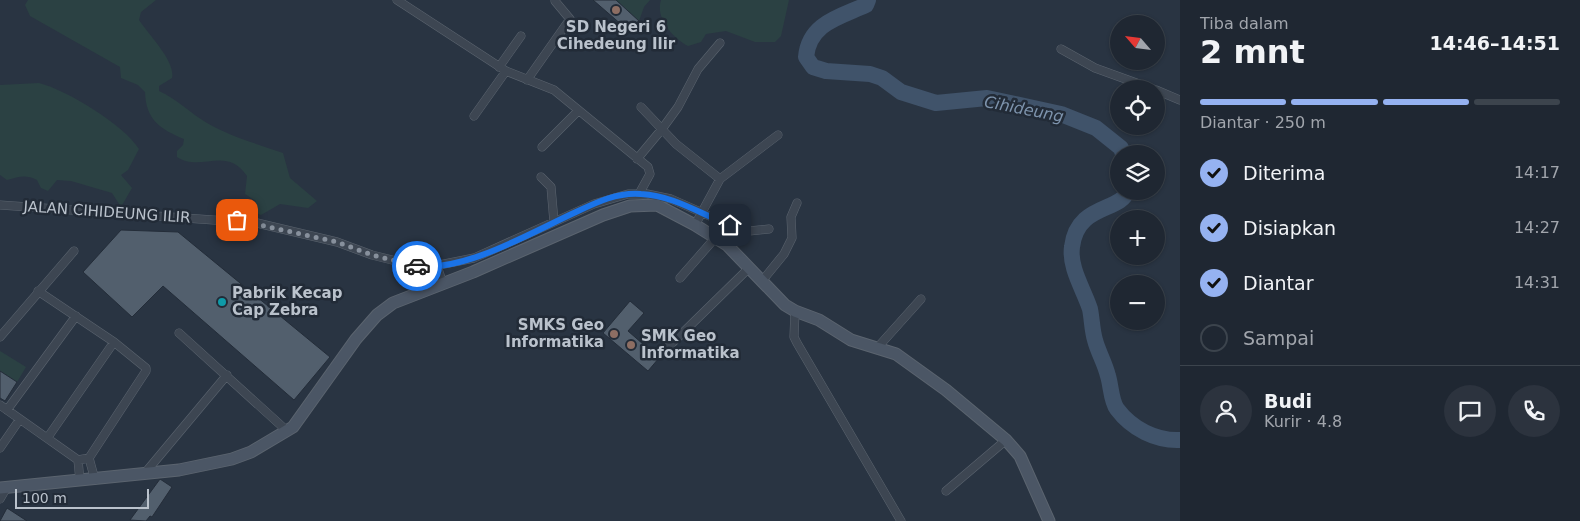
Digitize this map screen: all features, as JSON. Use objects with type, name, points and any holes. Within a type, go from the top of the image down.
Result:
[{"type":"main road","points":[[4,488],[80,482],[179,470],[232,459],[269,443],[293,427],[356,339],[377,316],[401,299],[443,284],[603,215],[630,206],[657,205],[698,218],[715,238],[727,245],[795,316],[820,320],[851,340],[878,347],[909,362],[1006,440],[1020,456],[1049,521]]},
{"type":"street","points":[[397,0],[506,72],[554,90],[650,170],[639,194]]},
{"type":"street","points":[[527,80],[570,19],[555,1]]},
{"type":"street","points":[[499,67],[521,36]]},
{"type":"street","points":[[637,159],[678,107],[698,69],[720,43]]},
{"type":"street","points":[[1061,49],[1095,68],[1129,80]]},
{"type":"street","points":[[474,116],[506,72]]},
{"type":"street","points":[[1165,93],[1180,100]]},
{"type":"street","points":[[640,106],[676,144],[720,179]]},
{"type":"street","points":[[542,148],[578,111]]},
{"type":"street","points":[[698,218],[720,179],[778,135]]},
{"type":"street","points":[[541,177],[551,187],[554,222]]},
{"type":"street","name":"JALAN CIHIDEUNG ILIR","points":[[0,205],[250,222],[337,242],[372,255],[408,264],[437,266],[474,258],[605,200],[639,194],[671,199],[698,218],[750,231],[769,229]]},
{"type":"street","points":[[762,281],[784,254],[792,238],[791,217],[797,203]]},
{"type":"street","points":[[680,278],[715,238]]},
{"type":"street","points":[[0,337],[74,251]]},
{"type":"street","points":[[437,266],[443,284]]},
{"type":"street","points":[[663,352],[749,268]]},
{"type":"street","points":[[38,291],[114,342],[143,364],[146,371],[89,458],[78,460]]},
{"type":"street","points":[[878,347],[922,299]]},
{"type":"street","points":[[76,316],[4,407],[78,460],[80,482]]},
{"type":"street","points":[[795,316],[794,336],[901,521]]},
{"type":"street","points":[[179,333],[286,430]]},
{"type":"street","points":[[48,437],[114,342]]},
{"type":"street","points":[[145,473],[227,375]]},
{"type":"street","points":[[0,448],[20,419]]},
{"type":"street","points":[[946,491],[1006,440]]},
{"type":"street","points":[[89,458],[95,480]]},
{"type":"street","points":[[0,499],[4,488]]},
{"type":"green space","points":[[28,0],[156,0],[141,12],[139,20],[170,64],[172,78],[159,86],[159,91],[216,128],[283,153],[290,178],[317,201],[308,208],[280,204],[261,215],[256,213],[256,201],[245,194],[247,176],[239,167],[231,162],[195,162],[177,157],[177,151],[183,145],[184,139],[161,127],[151,117],[145,92],[138,85],[121,78],[120,67],[30,16],[25,5]]},
{"type":"green space","points":[[616,0],[650,0],[644,7],[639,21]]},
{"type":"green space","points":[[661,0],[789,0],[781,36],[775,42],[755,42],[726,31],[706,34],[701,42],[688,46],[671,33],[667,27],[661,14]]},
{"type":"green space","points":[[39,83],[64,93],[108,119],[132,140],[139,149],[128,170],[121,175],[132,188],[121,207],[112,193],[71,181],[57,180],[48,191],[41,188],[37,180],[33,178],[22,177],[7,180],[0,175],[0,85]]},
{"type":"green space","points":[[0,351],[26,367],[17,382],[0,371]]},
{"type":"building","name":"SD Negeri 6 Cihedeung Ilir","points":[[593,0],[616,0],[639,21],[630,32]]},
{"type":"building","name":"Pabrik Kecap Cap Zebra","points":[[121,230],[178,232],[330,357],[294,400],[163,286],[132,317],[83,272]]},
{"type":"building","name":"SMK Geo Informatika","points":[[630,301],[644,313],[628,331],[659,358],[648,371],[603,333]]},
{"type":"building","points":[[0,371],[17,382],[5,401],[0,398]]},
{"type":"building","points":[[160,479],[172,487],[152,517],[150,516],[146,521],[130,520]]},
{"type":"building","points":[[7,508],[27,521],[0,521]]},
{"type":"waterway","name":"Cihideung","points":[[868,0],[866,5],[827,23],[813,36],[808,45],[806,57],[813,67],[826,71],[870,74],[882,78],[901,92],[936,103],[987,98],[1061,114],[1096,128],[1117,145]]},
{"type":"waterway","name":"Cihideung","points":[[1120,200],[1090,215],[1082,223],[1076,233],[1072,247],[1073,263],[1090,309],[1095,340],[1107,371],[1115,406],[1137,428],[1153,436],[1180,440]]},
{"type":"way so far","points":[[237,220],[337,242],[372,255],[417,266]]},
{"type":"place","name":"SD Negeri 6 Cihedeung Ilir","points":[[616,10]]},
{"type":"place","name":"Pabrik Kecap Cap Zebra","points":[[222,302]]},
{"type":"place","name":"SMKS Geo Informatika","points":[[614,334]]},
{"type":"place","name":"SMK Geo Informatika","points":[[631,345]]},
{"type":"route","points":[[417,266],[437,266],[474,258],[594,204],[628,194],[647,194],[671,199],[730,225]]}]
